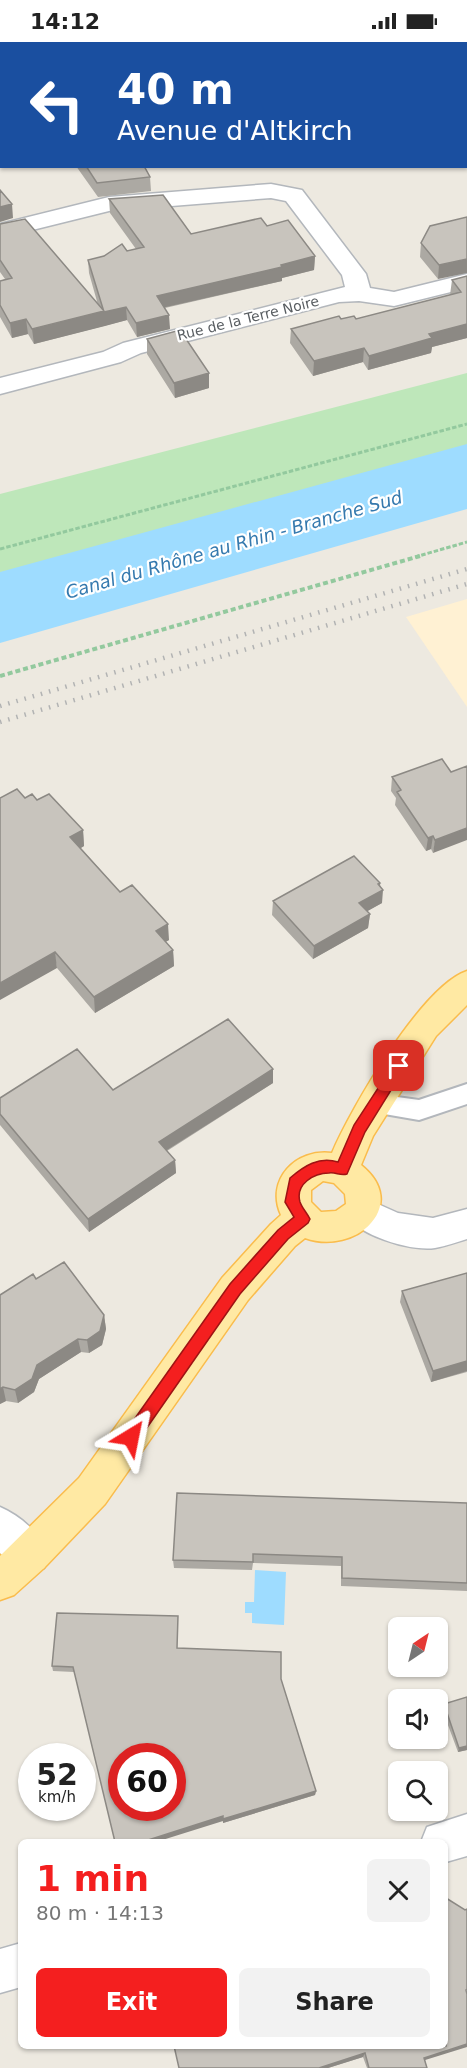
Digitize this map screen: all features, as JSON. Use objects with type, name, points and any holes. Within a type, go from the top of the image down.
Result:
[{"type":"main road","points":[[342,1169],[359,1129],[424,1027],[467,984]]},
{"type":"main road","points":[[332,1166],[342,1169],[352,1175],[363,1192],[360,1211],[354,1219],[334,1228],[323,1228],[303,1219],[292,1202],[296,1182],[311,1169],[332,1166]]},
{"type":"main road","points":[[0,1581],[30,1556],[92,1491],[235,1289],[283,1235],[303,1219]]},
{"type":"street","points":[[0,231],[109,204],[271,191],[294,195],[354,274],[359,294]]},
{"type":"street","name":"Rue de la Terre Noire","points":[[0,386],[112,357],[132,348],[339,295],[359,294],[393,299],[467,281]]},
{"type":"street","points":[[360,1211],[394,1228],[433,1233],[467,1224]]},
{"type":"street","points":[[0,1526],[30,1556]]},
{"type":"street","points":[[448,1840],[467,1835]]},
{"type":"street","points":[[0,1971],[18,1966]]},
{"type":"lane","points":[[375,1104],[419,1110],[467,1094]]},
{"type":"path","points":[[0,549],[467,424]]},
{"type":"path","points":[[0,676],[467,542]]},
{"type":"shaded area","points":[[467,599],[467,707],[406,617]]},
{"type":"green space","points":[[467,373],[467,445],[0,573],[0,494]]},
{"type":"water","name":"Canal du Rhône au Rhin - Branche Sud","points":[[467,444],[467,509],[0,643],[0,572]]},
{"type":"water","points":[[255,1570],[286,1572],[284,1625],[252,1623],[252,1613],[245,1613],[245,1602],[254,1602]]},
{"type":"building","points":[[87,168],[145,168],[150,177],[97,183]]},
{"type":"building","points":[[0,190],[12,204],[0,207]]},
{"type":"building","points":[[163,195],[191,234],[261,218],[267,226],[288,220],[315,256],[281,265],[282,267],[157,296],[169,315],[136,323],[126,307],[104,312],[88,260],[104,256],[122,244],[127,251],[144,247],[109,199]]},
{"type":"building","points":[[467,217],[467,259],[439,265],[421,243],[430,226]]},
{"type":"building","points":[[25,219],[104,311],[32,329],[26,319],[10,323],[0,305],[0,281],[12,278],[0,260],[0,224]]},
{"type":"building","points":[[467,276],[467,324],[429,334],[432,338],[369,356],[364,348],[314,361],[291,329],[339,316],[341,319],[354,316],[356,319],[461,292],[452,280]]},
{"type":"building","points":[[180,330],[209,373],[174,383],[147,339]]},
{"type":"building","points":[[442,759],[451,772],[467,766],[467,828],[435,840],[433,836],[428,838],[397,792],[401,790],[392,777]]},
{"type":"building","points":[[17,789],[25,798],[32,794],[37,800],[49,794],[83,830],[70,837],[120,892],[132,885],[168,924],[156,931],[173,950],[94,997],[55,952],[0,983],[0,798]]},
{"type":"building","points":[[354,856],[380,883],[378,884],[383,890],[359,903],[370,914],[314,946],[273,901]]},
{"type":"building","points":[[228,1019],[273,1069],[159,1142],[175,1160],[88,1219],[0,1114],[0,1098],[77,1049],[113,1090]]},
{"type":"building","points":[[64,1262],[104,1315],[100,1331],[87,1340],[78,1339],[37,1365],[32,1379],[15,1390],[3,1387],[0,1389],[0,1295],[33,1274],[36,1279]]},
{"type":"building","points":[[467,1273],[467,1361],[433,1371],[402,1291]]},
{"type":"building","points":[[177,1493],[467,1503],[467,1583],[342,1578],[342,1557],[253,1554],[253,1562],[173,1560]]},
{"type":"building","points":[[57,1613],[178,1616],[177,1648],[281,1652],[281,1679],[316,1791],[223,1819],[223,1816],[151,1839],[114,1839],[110,1821],[186,1821],[186,1743],[108,1743],[108,1813],[96,1763],[96,1743],[91,1743],[73,1667],[52,1666]]},
{"type":"building","points":[[467,1697],[467,1746],[459,1748],[448,1716],[448,1703]]},
{"type":"building","points":[[448,1899],[465,1910],[467,1909],[467,2044],[424,2058],[427,2068],[369,2068],[365,2053],[319,2068],[179,2068],[175,2049],[448,2049]]},
{"type":"railway","points":[[0,706],[467,569]]},
{"type":"railway","points":[[0,722],[467,584]]},
{"type":"route","points":[[131,1437],[235,1289],[283,1235],[303,1219],[292,1202],[292,1192],[296,1182],[311,1169],[321,1166],[342,1169],[359,1129],[399,1066]]}]
